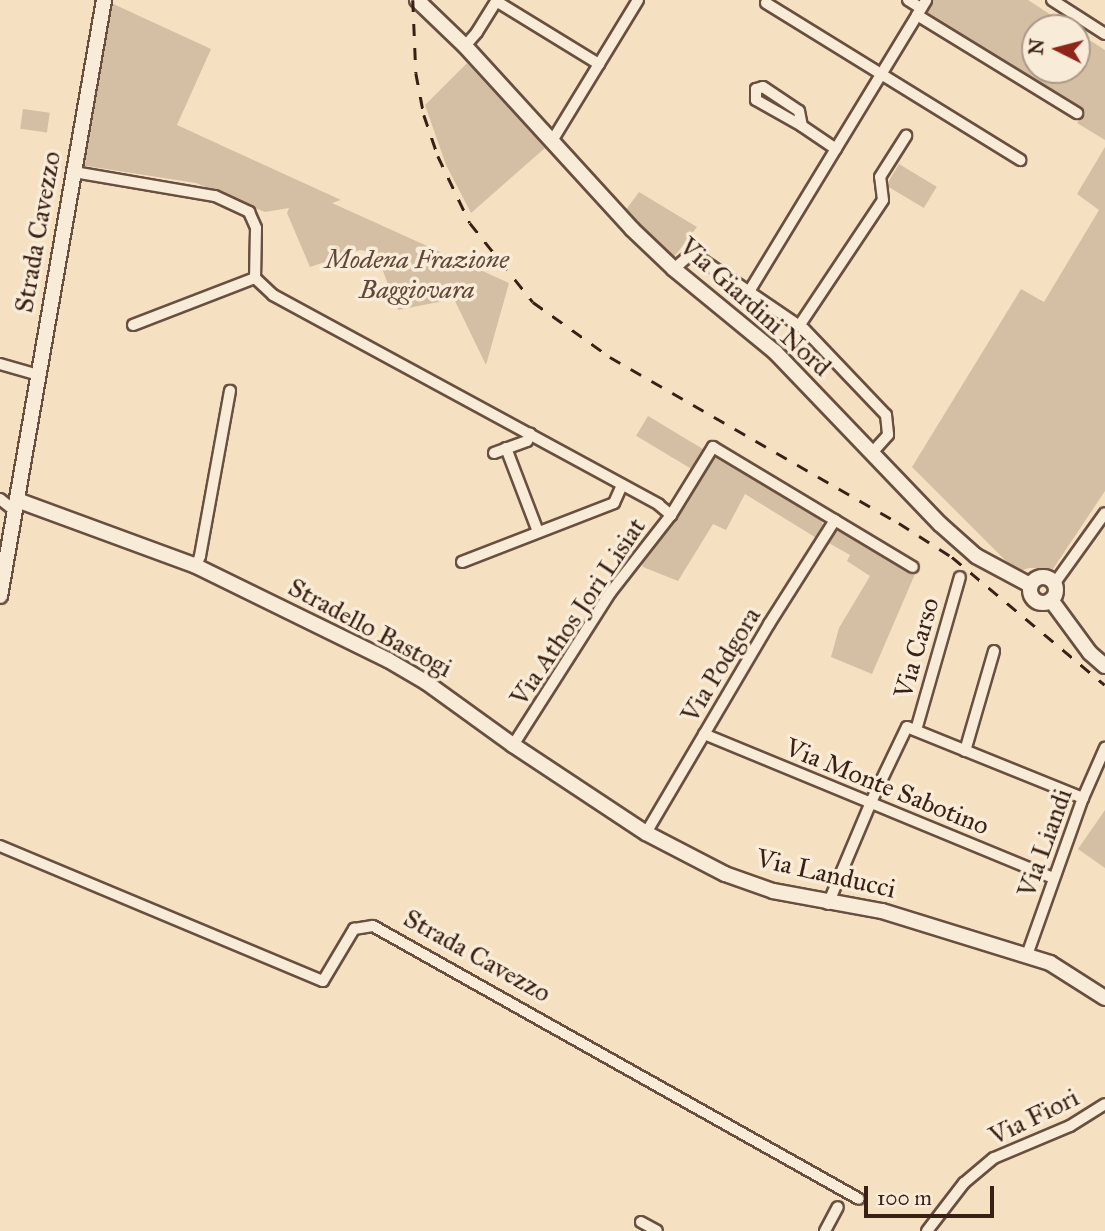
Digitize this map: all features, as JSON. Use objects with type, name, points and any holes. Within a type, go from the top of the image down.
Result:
[{"type":"street","name":"Strada Cavezzo","points":[[0,596],[104,0]]},
{"type":"street","name":"Via Giardini Nord","points":[[417,0],[464,46],[611,207],[674,269],[775,352],[940,524],[976,556],[1030,585],[1033,599],[1040,603],[1051,600],[1090,653],[1105,666]]},
{"type":"street","points":[[464,46],[477,32],[496,0],[599,64]]},
{"type":"street","points":[[552,141],[636,3],[623,0]]},
{"type":"street","points":[[908,0],[1077,113]]},
{"type":"street","points":[[1052,0],[1105,34]]},
{"type":"street","points":[[766,3],[1020,160]]},
{"type":"street","points":[[750,290],[921,8]]},
{"type":"street","points":[[802,126],[799,111],[763,88],[756,89],[757,100],[836,149]]},
{"type":"street","points":[[799,326],[883,200],[880,177],[906,136]]},
{"type":"street","points":[[74,172],[215,196],[249,212],[256,228],[255,278],[133,325]]},
{"type":"street","points":[[674,269],[692,253],[750,290],[799,326],[886,415],[888,435],[872,453]]},
{"type":"street","name":"Via Athos Jori Lisiat","points":[[255,278],[273,295],[659,505],[671,515],[610,593],[513,745]]},
{"type":"street","points":[[0,364],[38,375]]},
{"type":"street","points":[[196,566],[230,391]]},
{"type":"street","points":[[494,453],[527,441],[530,434]]},
{"type":"street","points":[[671,515],[713,447],[913,567]]},
{"type":"street","points":[[506,448],[538,532]]},
{"type":"street","name":"Via Athos Jori Lisiat","points":[[462,562],[614,503],[622,485]]},
{"type":"street","points":[[0,499],[16,506]]},
{"type":"street","name":"Stradello Bastogi","points":[[16,506],[196,566],[394,664],[427,683],[513,745]]},
{"type":"street","name":"Via Podgora","points":[[646,833],[835,520]]},
{"type":"street","points":[[1051,600],[1055,593],[1055,584],[1103,521]]},
{"type":"street","name":"Via Carso","points":[[828,904],[871,802],[911,729],[960,577]]},
{"type":"street","points":[[1030,585],[1040,577],[1048,578],[1055,584]]},
{"type":"street","points":[[965,751],[994,651]]},
{"type":"street","points":[[911,729],[1083,799]]},
{"type":"street","name":"Via Monte Sabotino","points":[[704,734],[1054,878]]},
{"type":"street","name":"Via Landucci","points":[[513,745],[646,833],[725,874],[758,886],[828,904],[882,911],[1027,955],[1053,964],[1105,998]]},
{"type":"street","name":"Via Liandi","points":[[1027,955],[1083,799],[1105,748]]},
{"type":"street","name":"Strada Cavezzo","points":[[0,846],[323,981],[354,929],[373,926],[859,1199]]},
{"type":"street","name":"Via Fiori","points":[[927,1231],[964,1183],[994,1158],[1069,1126],[1105,1104]]},
{"type":"street","points":[[825,1231],[838,1207]]},
{"type":"street","points":[[641,1222],[657,1231]]},
{"type":"green space","points":[[926,0],[1028,0],[1050,14],[1021,14],[1021,79],[916,15]]},
{"type":"green space","name":"Modena Frazione Baggiovara","points":[[109,2],[211,49],[177,125],[341,200],[332,203],[509,283],[486,365],[454,299],[398,310],[376,253],[360,250],[310,267],[287,213],[289,208],[265,212],[196,183],[80,165]]},
{"type":"green space","points":[[1091,41],[1105,50],[1105,140],[1077,123],[1081,116],[1029,84],[1091,84]]},
{"type":"green space","points":[[467,63],[545,148],[471,213],[446,165],[425,105]]},
{"type":"green space","points":[[23,109],[50,113],[47,133],[20,129]]},
{"type":"green space","points":[[1105,147],[1105,491],[1053,569],[1029,568],[1017,572],[912,467],[1021,289],[1044,302],[1099,210],[1077,194]]},
{"type":"green space","points":[[899,164],[937,187],[924,208],[886,185]]},
{"type":"green space","points":[[639,192],[697,227],[674,257],[625,211]]},
{"type":"green space","points":[[648,416],[705,450],[693,470],[636,436]]},
{"type":"green space","points":[[719,455],[820,518],[824,527],[818,539],[745,494],[726,530],[713,524],[678,581],[643,567],[640,559],[679,512],[713,457]]},
{"type":"green space","points":[[840,530],[915,574],[872,674],[831,657],[839,628],[870,576],[847,561],[850,555],[827,542],[833,532]]},
{"type":"green space","points":[[1105,810],[1105,868],[1078,849]]},
{"type":"railway","points":[[413,0],[416,73],[424,115],[438,156],[470,223],[533,302],[610,357],[899,523],[952,557],[1105,685]]}]
